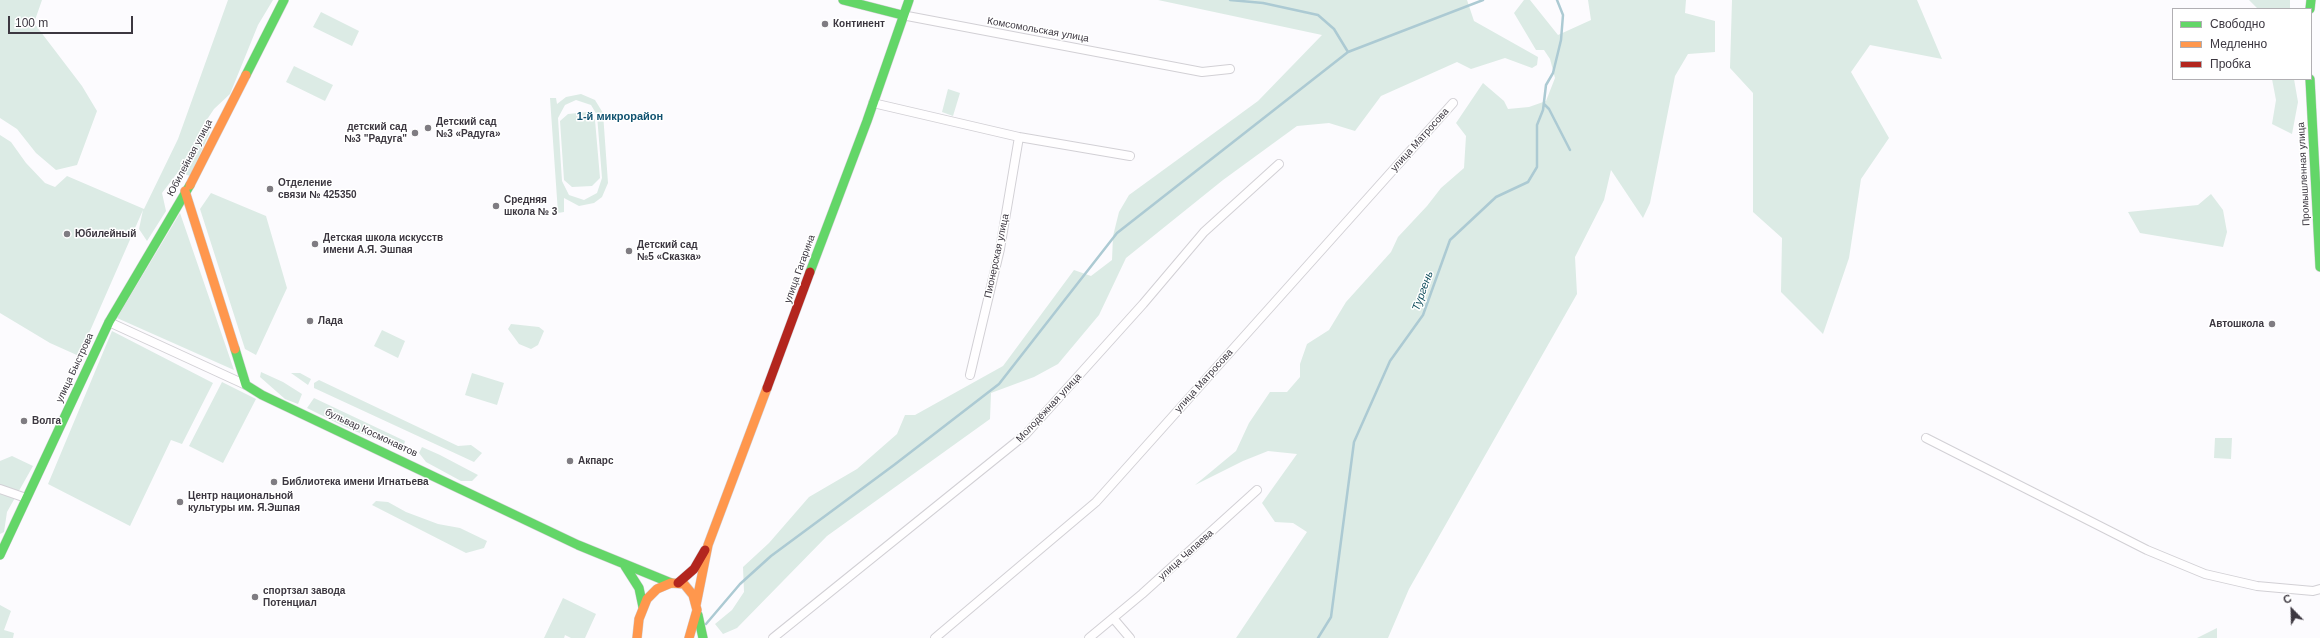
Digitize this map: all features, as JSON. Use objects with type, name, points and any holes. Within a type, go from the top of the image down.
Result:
[{"type":"street","name":"Юбилейная улица","points":[[109,322],[185,191],[284,0]]},
{"type":"street","name":"Комсомольская улица","points":[[843,0],[902,15],[1202,72],[1230,69]]},
{"type":"street","name":"улица Гагарина","points":[[643,607],[652,593],[674,583],[694,569],[708,544],[873,104],[902,15],[909,0]]},
{"type":"street","name":"Промышленная улица","points":[[2310,80],[2320,267]]},
{"type":"street","name":"улица Матросова","points":[[935,638],[1096,502],[1453,103]]},
{"type":"street","points":[[873,104],[1019,137],[1130,156]]},
{"type":"street","name":"Пионерская улица","points":[[970,375],[1000,249],[1019,137]]},
{"type":"street","name":"Молодёжная улица","points":[[773,638],[1026,434],[1143,304],[1204,232],[1279,164]]},
{"type":"street","points":[[185,191],[246,385]]},
{"type":"street","name":"бульвар Космонавтов","points":[[109,322],[246,385],[262,395],[624,565],[674,583]]},
{"type":"street","name":"улица Быстрова","points":[[0,554],[109,322]]},
{"type":"street","points":[[1926,438],[2147,550],[2205,574],[2257,586],[2313,591],[2320,590]]},
{"type":"street","points":[[0,489],[26,498]]},
{"type":"street","name":"улица Чапаева","points":[[1089,638],[1257,490]]},
{"type":"street","name":"улица Гагарина","points":[[703,638],[696,608],[708,544]]},
{"type":"street","points":[[624,565],[640,588],[643,607],[637,627],[637,638]]},
{"type":"street","points":[[674,583],[688,587],[696,608],[689,638]]},
{"type":"street","points":[[1113,618],[1130,638]]},
{"type":"shaded area","points":[[0,0],[42,0],[34,23],[82,86],[97,111],[77,165],[56,170],[36,153],[17,129],[0,118]]},
{"type":"shaded area","name":"Юбилейный","points":[[228,0],[273,0],[258,25],[230,94],[214,109],[204,124],[210,132],[190,176],[178,172],[162,193],[166,211],[147,241],[139,229],[143,210],[79,356],[50,343],[0,313],[0,135],[11,142],[26,163],[45,183],[55,187],[67,176],[144,209],[178,139]]},
{"type":"shaded area","points":[[1158,0],[1467,0],[1474,21],[1538,57],[1537,65],[1532,68],[1505,58],[1471,69],[1457,62],[1381,96],[1355,131],[1329,123],[1297,126],[1223,180],[1126,258],[1099,315],[1058,364],[1034,377],[991,393],[990,419],[827,536],[737,628],[723,634],[715,624],[732,610],[744,592],[743,567],[769,543],[809,497],[857,469],[897,434],[905,415],[915,415],[1003,366],[1074,270],[1091,276],[1112,260],[1113,236],[1119,212],[1129,195],[1258,101],[1322,35]]},
{"type":"shaded area","points":[[1524,0],[1530,0],[1558,35],[1591,20],[1588,0],[1686,0],[1685,13],[1715,21],[1715,52],[1688,54],[1675,76],[1650,203],[1643,218],[1611,170],[1604,200],[1575,257],[1577,294],[1409,589],[1388,638],[1236,638],[1307,532],[1293,523],[1275,522],[1262,503],[1297,454],[1268,451],[1243,461],[1195,485],[1236,451],[1249,423],[1270,392],[1287,392],[1300,377],[1300,364],[1307,344],[1329,330],[1346,302],[1391,252],[1398,237],[1427,206],[1441,188],[1464,168],[1466,136],[1456,123],[1483,83],[1504,101],[1508,109],[1529,107],[1546,101],[1555,78],[1550,59],[1544,50],[1536,50],[1514,13]]},
{"type":"shaded area","points":[[1732,0],[1917,0],[1942,59],[1870,45],[1851,72],[1889,138],[1861,179],[1849,258],[1823,334],[1781,292],[1782,238],[1753,212],[1753,93],[1730,68]]},
{"type":"shaded area","points":[[2249,0],[2290,0],[2290,8],[2257,8]]},
{"type":"shaded area","points":[[321,12],[359,31],[352,46],[313,27]]},
{"type":"shaded area","points":[[294,66],[333,85],[325,101],[286,82]]},
{"type":"shaded area","points":[[2272,80],[2294,80],[2298,102],[2292,134],[2272,124],[2276,100]]},
{"type":"shaded area","points":[[948,89],[960,93],[953,116],[942,112]]},
{"type":"shaded area","points":[[581,94],[595,100],[603,113],[608,183],[602,197],[594,203],[579,206],[564,198],[564,212],[558,213],[550,98],[556,98],[557,104],[566,97]],"holes":[[[576,100],[591,105],[597,115],[602,178],[597,193],[584,200],[569,195],[562,181],[558,118],[565,105]]]},
{"type":"shaded area","points":[[588,112],[595,120],[600,178],[592,186],[572,187],[564,180],[560,121],[568,114]]},
{"type":"shaded area","points":[[211,193],[266,216],[287,288],[256,355],[245,349],[200,209]]},
{"type":"shaded area","points":[[2211,194],[2223,210],[2227,232],[2223,247],[2140,233],[2128,212],[2198,205]]},
{"type":"shaded area","points":[[180,213],[234,370],[117,318]]},
{"type":"shaded area","points":[[511,324],[539,327],[544,331],[538,345],[531,349],[519,344],[508,329]]},
{"type":"shaded area","points":[[382,330],[405,341],[398,358],[374,346]]},
{"type":"shaded area","points":[[112,331],[213,383],[182,444],[171,440],[130,526],[48,484]]},
{"type":"shaded area","points":[[261,372],[283,382],[302,394],[298,404],[285,399],[260,377]]},
{"type":"shaded area","points":[[291,373],[300,373],[311,379],[308,385]]},
{"type":"shaded area","points":[[472,373],[504,383],[497,405],[465,395]]},
{"type":"shaded area","points":[[319,380],[458,446],[471,445],[482,453],[474,462],[314,388],[314,383]]},
{"type":"shaded area","points":[[222,382],[256,399],[223,463],[189,446]]},
{"type":"shaded area","points":[[314,398],[405,441],[403,448],[393,447],[343,426],[307,408]]},
{"type":"shaded area","points":[[2215,438],[2232,438],[2231,459],[2214,458]]},
{"type":"shaded area","points":[[422,447],[478,475],[472,481],[461,481],[426,462],[419,453]]},
{"type":"shaded area","points":[[12,456],[33,466],[7,512],[4,532],[0,534],[0,461]]},
{"type":"shaded area","points":[[376,501],[388,502],[406,512],[438,524],[460,528],[487,541],[484,548],[466,553],[372,505]]},
{"type":"shaded area","points":[[563,598],[596,614],[585,638],[571,638],[565,635],[564,638],[544,638]]},
{"type":"shaded area","points":[[0,605],[11,611],[4,630],[14,633],[13,638],[0,638]]},
{"type":"shaded area","points":[[2217,628],[2217,638],[2197,638]]},
{"type":"waterway","points":[[1230,0],[1263,3],[1318,15],[1334,29],[1348,52]]},
{"type":"waterway","points":[[706,624],[740,584],[771,556],[894,465],[999,384],[1117,233],[1348,52],[1483,0]]},
{"type":"waterway","name":"Тургень","points":[[1318,638],[1331,617],[1354,442],[1390,361],[1423,315],[1450,240],[1496,197],[1528,182],[1537,167],[1537,125],[1543,110],[1546,85],[1553,73],[1561,40],[1563,15],[1557,0]]},
{"type":"waterway","points":[[1544,104],[1549,109],[1570,150]]},
{"type":"traffic: fast","points":[[246,75],[284,0]]},
{"type":"traffic: fast","points":[[843,0],[902,15]]},
{"type":"traffic: fast","points":[[810,272],[867,121],[909,0]]},
{"type":"traffic: fast","points":[[2310,8],[2311,0]]},
{"type":"traffic: fast","points":[[2310,80],[2320,267]]},
{"type":"traffic: fast","points":[[0,555],[109,322],[190,185]]},
{"type":"traffic: fast","points":[[235,349],[246,385],[262,395],[578,545],[671,583]]},
{"type":"traffic: fast","points":[[625,566],[639,588],[643,607]]},
{"type":"traffic: fast","points":[[698,615],[703,638]]},
{"type":"traffic: slow","points":[[190,185],[246,75]]},
{"type":"traffic: slow","points":[[185,191],[235,349]]},
{"type":"traffic: slow","points":[[696,605],[708,545],[767,388]]},
{"type":"traffic: slow","points":[[637,638],[639,619],[647,599],[657,589],[671,583],[684,584],[693,595],[697,610],[689,638]]},
{"type":"traffic: jam","points":[[767,388],[810,272]]},
{"type":"traffic: jam","points":[[678,583],[694,569],[705,550]]},
{"type":"place","name":"Континент","points":[[825,24]]},
{"type":"place","name":"Детский сад №3 «Радуга»","points":[[428,128]]},
{"type":"place","name":"детский сад №3 \"Радуга\"","points":[[415,133]]},
{"type":"place","name":"Отделение связи № 425350","points":[[270,189]]},
{"type":"place","name":"Средняя школа № 3","points":[[496,206]]},
{"type":"place","name":"Юбилейный","points":[[67,234]]},
{"type":"place","name":"Детская школа искусств имени А.Я. Эшпая","points":[[315,244]]},
{"type":"place","name":"Детский сад №5 «Сказка»","points":[[629,251]]},
{"type":"place","name":"Лада","points":[[310,321]]},
{"type":"place","name":"Автошкола","points":[[2272,324]]},
{"type":"place","name":"Волга","points":[[24,421]]},
{"type":"place","name":"Акпарс","points":[[570,461]]},
{"type":"place","name":"Библиотека имени Игнатьева","points":[[274,482]]},
{"type":"place","name":"Центр национальной культуры им. Я.Эшпая","points":[[180,502]]},
{"type":"place","name":"спортзал завода Потенциал","points":[[255,597]]},
{"type":"district","name":"1-й микрорайон","points":[[620,117]]}]
